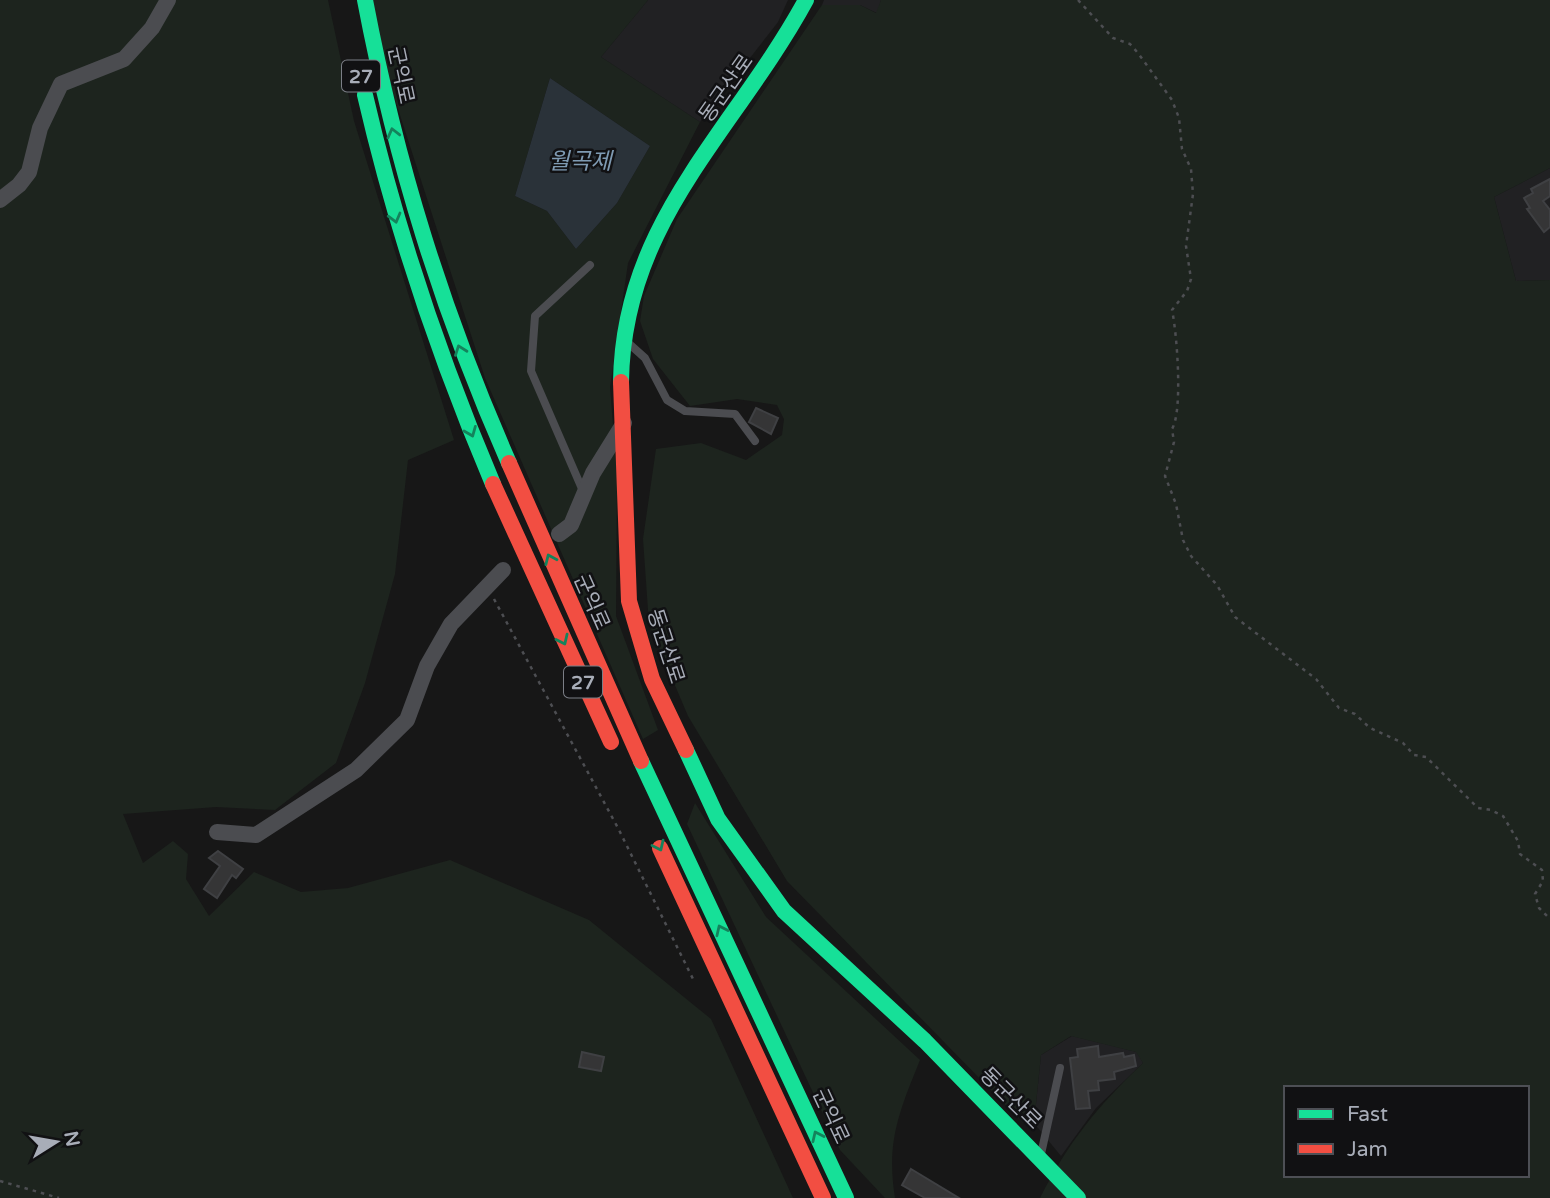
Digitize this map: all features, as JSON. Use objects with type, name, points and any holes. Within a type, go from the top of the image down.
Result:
[{"type":"main road","name":"군익로","points":[[365,0],[381,85],[410,199],[466,365],[618,711],[846,1198]]},
{"type":"main road","name":"동군산로","points":[[806,0],[773,59],[682,187],[640,266],[623,340],[620,394],[624,423],[629,601],[652,679],[718,819],[783,911],[925,1041],[1078,1198]]},
{"type":"main road","name":"군익로","points":[[361,78],[377,152],[407,263],[437,350],[514,536],[620,761]]},
{"type":"main road","name":"군익로","points":[[654,836],[823,1198]]},
{"type":"street","points":[[0,200],[19,185],[29,172],[40,128],[61,83],[124,59],[152,28],[167,0]]},
{"type":"street","points":[[559,534],[571,525],[584,494],[624,423]]},
{"type":"street","points":[[217,832],[256,835],[356,770],[407,720],[427,666],[451,624],[503,570]]},
{"type":"lane","points":[[584,494],[531,371],[536,316],[590,265]]},
{"type":"lane","points":[[623,340],[645,358],[667,400],[685,411],[735,414],[755,441]]},
{"type":"lane","points":[[1040,1157],[1060,1068]]},
{"type":"path","points":[[1078,0],[1113,38],[1130,44],[1172,100],[1180,118],[1182,149],[1191,169],[1194,194],[1186,246],[1191,279],[1172,310],[1177,334],[1176,388],[1179,402],[1178,419],[1172,429],[1174,442],[1165,476],[1191,556],[1217,584],[1235,617],[1316,679],[1339,708],[1355,714],[1370,728],[1403,743],[1414,755],[1426,757],[1478,808],[1491,810],[1503,817],[1518,841],[1520,854],[1542,870],[1542,881],[1535,894],[1539,908],[1550,919]]},
{"type":"path","points":[[488,586],[618,828],[694,981]]},
{"type":"path","points":[[0,1181],[59,1198]]},
{"type":"shaded area","points":[[0,0],[328,0],[354,121],[454,440],[408,460],[395,574],[365,683],[336,763],[275,810],[216,807],[123,814],[143,863],[173,841],[188,854],[186,879],[209,916],[254,872],[301,892],[348,888],[450,860],[589,920],[711,1019],[793,1198],[0,1198]]},
{"type":"shaded area","points":[[373,0],[648,0],[601,57],[700,122],[628,263],[610,387],[617,476],[616,616],[658,730],[643,739],[485,378],[378,47]],"holes":[[[550,78],[650,146],[617,203],[576,249],[547,211],[515,196]]]},
{"type":"shaded area","points":[[648,0],[788,0],[778,22],[700,122],[601,57]]},
{"type":"shaded area","points":[[824,0],[881,0],[877,13],[860,5],[822,5]]},
{"type":"shaded area","points":[[881,0],[1550,0],[1550,168],[1494,197],[1516,281],[1550,280],[1550,1198],[1040,1198],[1085,1126],[1143,1063],[1136,1052],[1071,1036],[1041,1055],[1034,1123],[1023,1123],[787,881],[688,716],[649,624],[643,539],[656,449],[701,443],[746,460],[782,435],[784,419],[777,405],[737,399],[690,406],[653,359],[640,321],[644,296],[677,219],[822,5],[860,5],[876,13]]},
{"type":"shaded area","points":[[1550,168],[1550,280],[1516,281],[1494,197]]},
{"type":"shaded area","points":[[695,803],[766,917],[920,1060],[900,1112],[893,1143],[895,1198],[885,1198],[840,1150],[687,824]]},
{"type":"shaded area","points":[[1072,1036],[1137,1052],[1143,1063],[1096,1108],[1061,1156],[1034,1123],[1041,1055]]},
{"type":"water","name":"월곡제","points":[[550,78],[650,146],[617,203],[576,249],[547,211],[515,196]]},
{"type":"building","points":[[1550,179],[1550,196],[1543,201],[1550,210],[1550,227],[1544,232],[1527,209],[1530,208],[1524,198],[1533,193],[1531,189]]},
{"type":"building","points":[[756,408],[778,418],[771,434],[749,422]]},
{"type":"building","points":[[218,851],[243,869],[236,878],[232,875],[217,898],[204,889],[220,866],[209,858]]},
{"type":"building","points":[[1098,1046],[1099,1057],[1123,1053],[1124,1057],[1134,1055],[1136,1066],[1114,1072],[1115,1079],[1098,1081],[1099,1090],[1088,1091],[1090,1108],[1076,1109],[1070,1058],[1078,1057],[1077,1049]]},
{"type":"building","points":[[582,1052],[604,1057],[601,1071],[579,1067]]},
{"type":"building","points":[[911,1169],[959,1198],[925,1198],[902,1185]]},
{"type":"traffic: fast","points":[[365,0],[391,120],[424,236],[442,293],[509,463]]},
{"type":"traffic: fast","points":[[621,382],[627,325],[641,273],[661,225],[687,180],[777,48],[806,0]]},
{"type":"traffic: fast","points":[[365,95],[390,194],[420,292],[493,484]]},
{"type":"traffic: fast","points":[[686,750],[718,819],[784,911],[925,1041],[1078,1198]]},
{"type":"traffic: fast","points":[[641,761],[846,1198]]},
{"type":"traffic: jam","points":[[621,382],[629,601],[652,679],[686,750]]},
{"type":"traffic: jam","points":[[509,463],[641,761]]},
{"type":"traffic: jam","points":[[493,484],[611,742]]},
{"type":"traffic: jam","points":[[660,848],[823,1198]]}]
